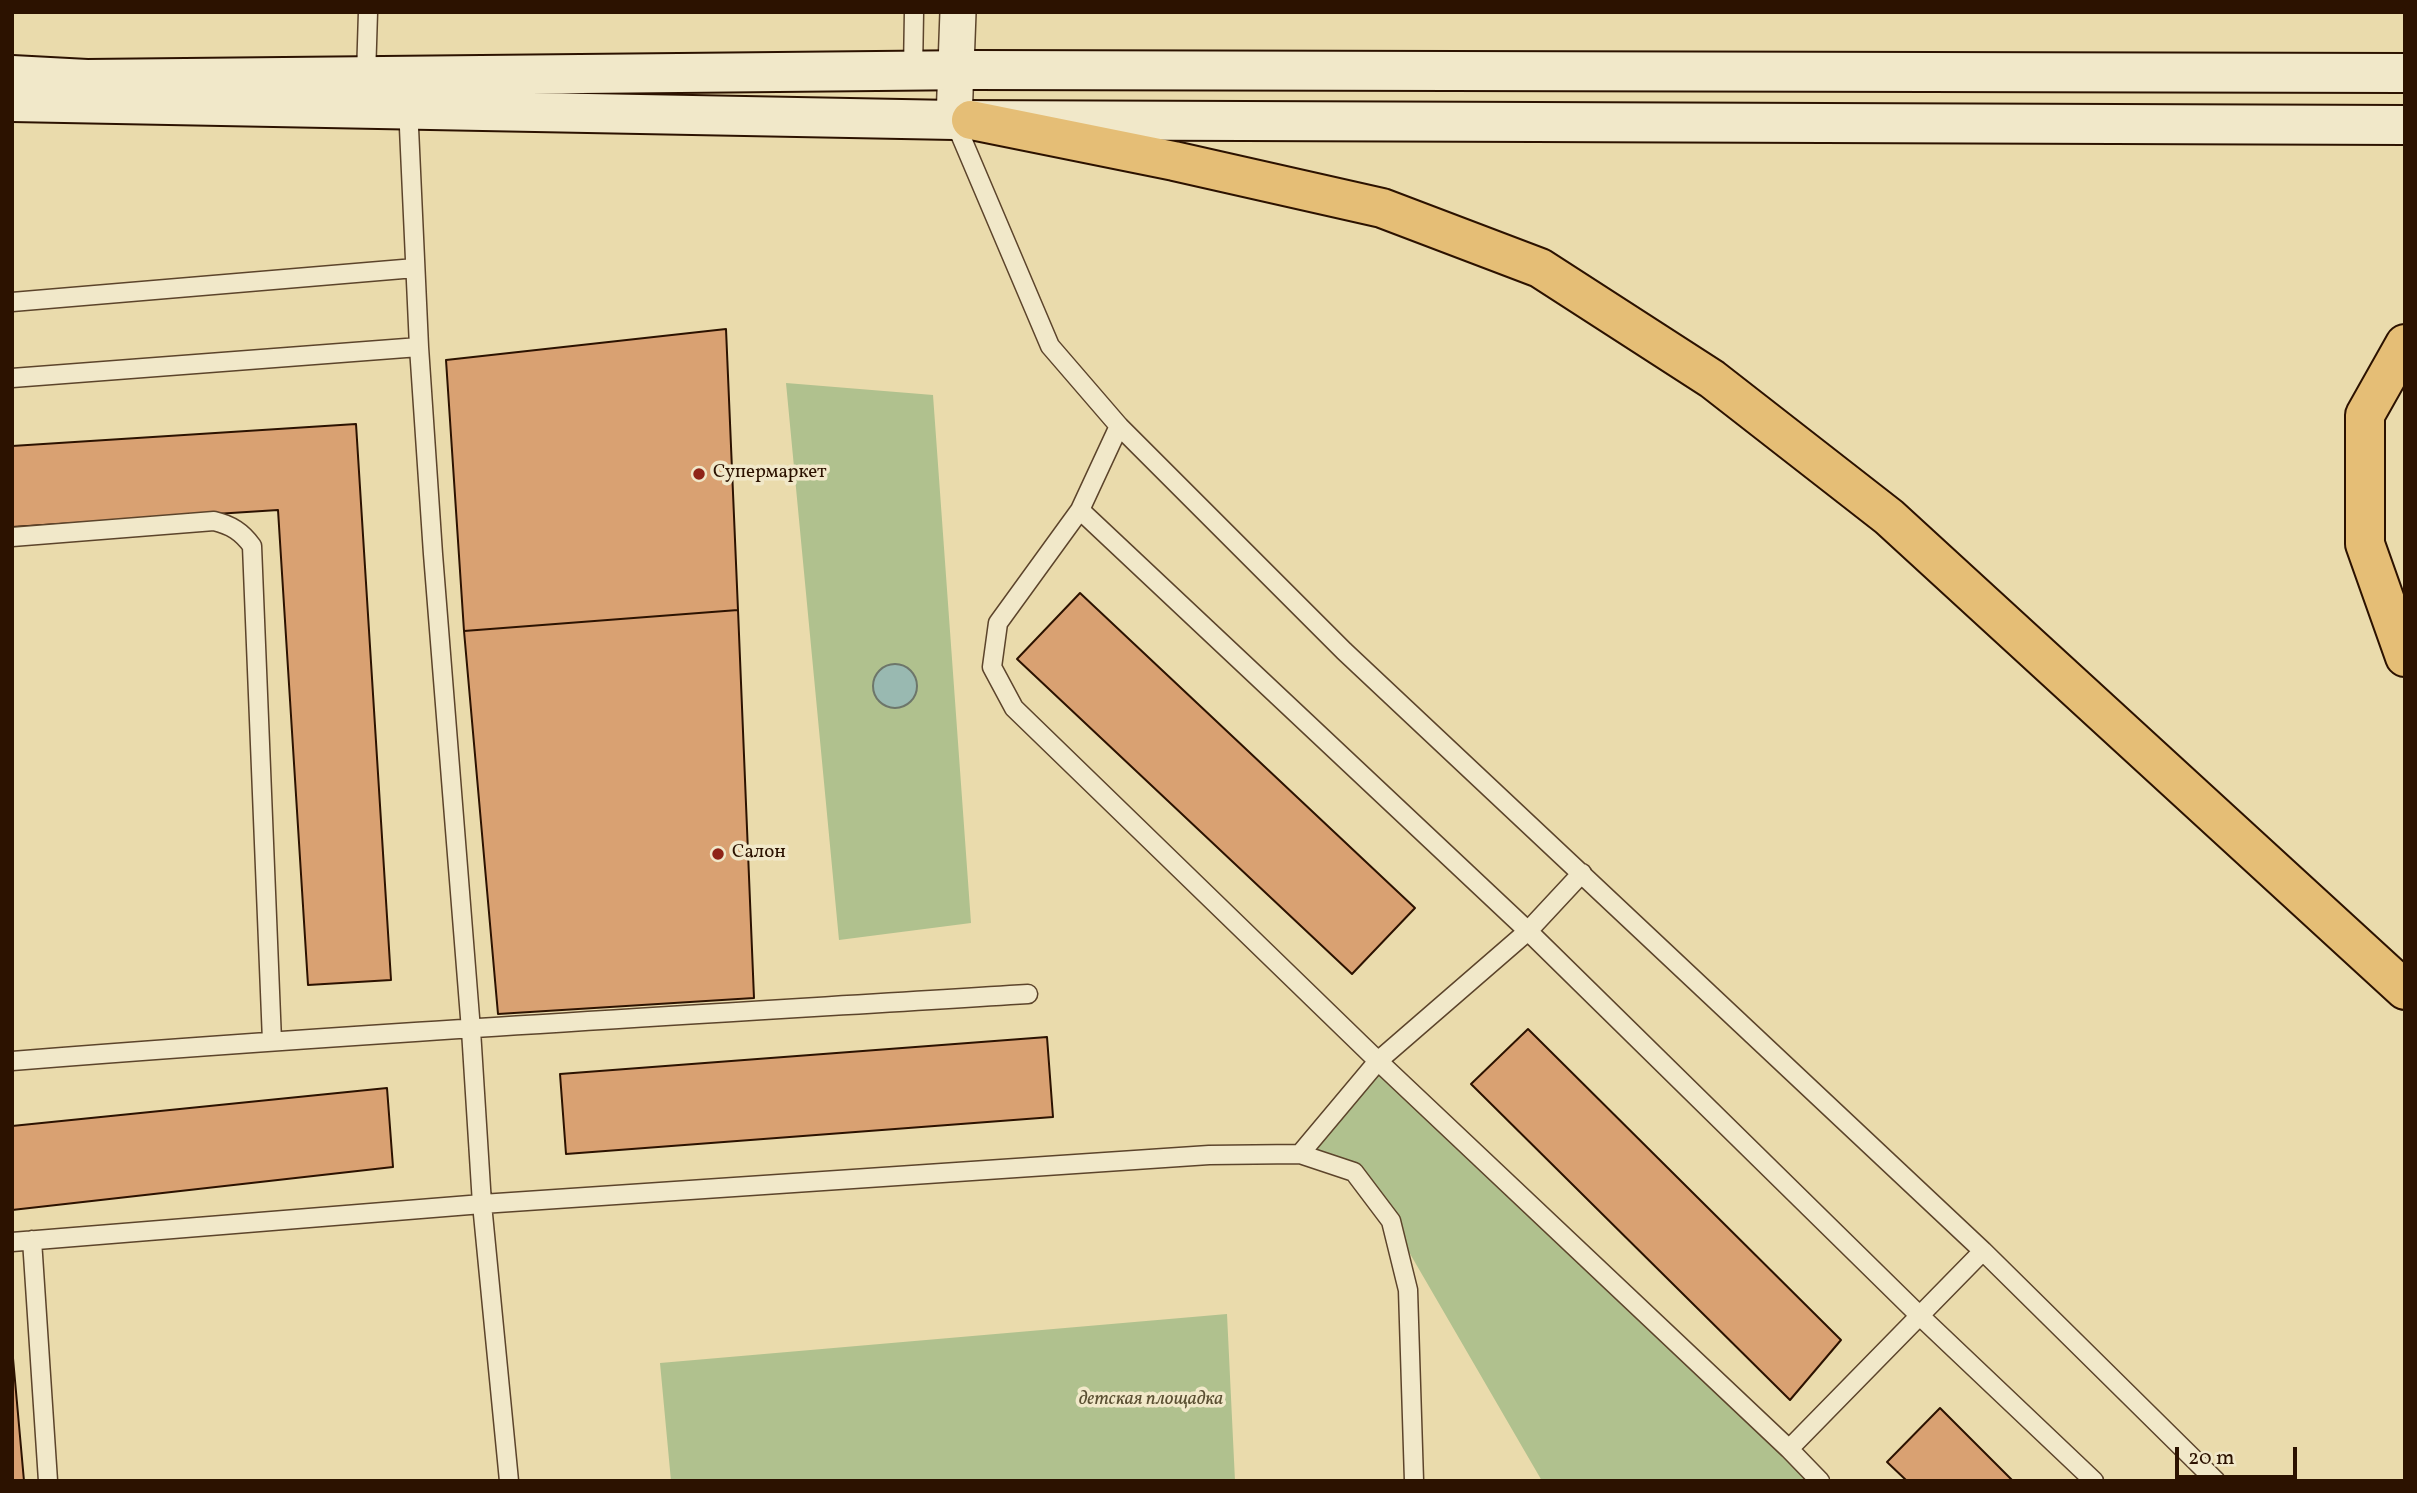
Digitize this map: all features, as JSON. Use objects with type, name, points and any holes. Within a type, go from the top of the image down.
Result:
[{"type":"main road","points":[[12,102],[407,93],[913,71],[2405,73]]},
{"type":"main road","points":[[12,75],[87,79],[366,76],[407,93],[962,120],[2405,125]]},
{"type":"main road","points":[[962,120],[1174,161],[1382,208],[1540,268],[1712,379],[1889,517],[2405,990]]},
{"type":"main road","points":[[2405,344],[2365,415],[2365,544],[2405,657]]},
{"type":"street","points":[[958,12],[957,71],[962,120]]},
{"type":"lane","points":[[366,76],[368,12]]},
{"type":"lane","points":[[913,71],[915,12]]},
{"type":"lane","points":[[407,93],[419,348],[433,554],[482,1203],[509,1481]]},
{"type":"lane","points":[[962,120],[1050,346],[1119,426],[1344,651],[1983,1251],[2216,1481]]},
{"type":"lane","points":[[12,302],[415,268]]},
{"type":"lane","points":[[12,378],[419,348]]},
{"type":"lane","points":[[1119,426],[1080,510],[998,623],[992,667],[1014,708],[1378,1061],[1820,1481]]},
{"type":"lane","points":[[1080,510],[1528,931],[1920,1316],[2094,1481]]},
{"type":"lane","points":[[12,537],[214,521],[238,530],[252,546],[272,1041]]},
{"type":"lane","points":[[1300,1154],[1378,1061],[1528,931],[1583,873]]},
{"type":"lane","points":[[12,1043],[13,1061],[272,1041],[1028,994]]},
{"type":"lane","points":[[12,1242],[482,1203],[1209,1154],[1300,1154],[1354,1172],[1391,1221],[1408,1290],[1414,1481]]},
{"type":"lane","points":[[32,1240],[48,1481]]},
{"type":"lane","points":[[1789,1449],[1983,1251]]},
{"type":"green space","points":[[786,383],[933,395],[971,923],[839,940]]},
{"type":"green space","points":[[1378,1061],[1820,1481],[1542,1481],[1391,1221],[1354,1172],[1300,1154]]},
{"type":"green space","name":"детская площадка","points":[[1227,1314],[1235,1481],[671,1481],[660,1363]]},
{"type":"water","points":[[895,664],[910,671],[917,686],[910,701],[895,708],[880,701],[873,686],[880,671]]},
{"type":"building","points":[[726,329],[738,610],[464,631],[446,360]]},
{"type":"building","points":[[356,424],[391,980],[308,985],[278,510],[12,527],[12,446]]},
{"type":"building","points":[[1080,593],[1415,908],[1352,974],[1017,659]]},
{"type":"building","points":[[738,610],[754,998],[498,1014],[464,631]]},
{"type":"building","points":[[1528,1029],[1841,1340],[1790,1400],[1471,1084]]},
{"type":"building","points":[[1047,1037],[1053,1117],[566,1154],[560,1074]]},
{"type":"building","points":[[387,1088],[393,1167],[12,1210],[12,1126]]},
{"type":"building","points":[[12,1347],[24,1481],[12,1481]]},
{"type":"building","points":[[1940,1408],[2013,1481],[1907,1481],[1887,1462]]},
{"type":"place","name":"Супермаркет","points":[[699,474]]},
{"type":"place","name":"Салон","points":[[718,854]]}]
